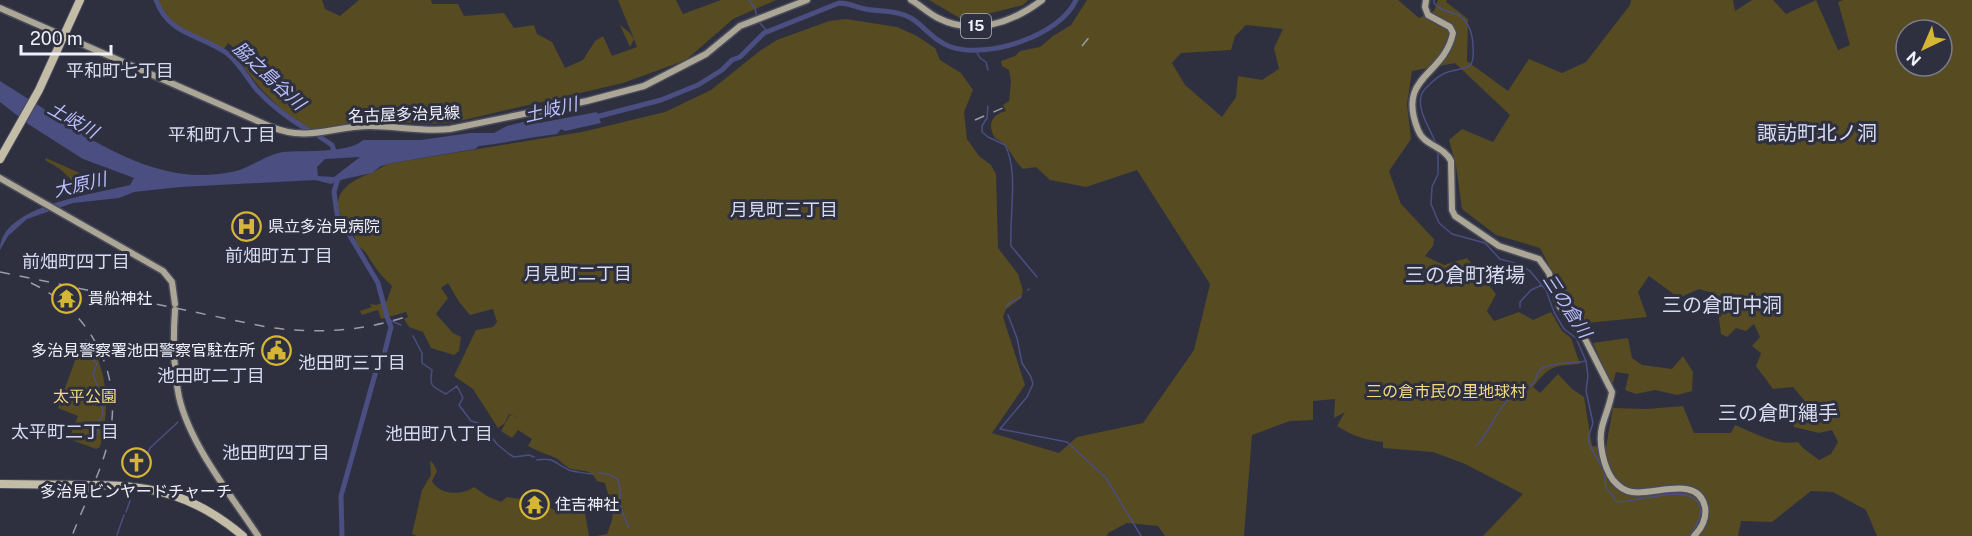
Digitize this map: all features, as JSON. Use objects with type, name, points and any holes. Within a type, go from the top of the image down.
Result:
[{"type":"highway","points":[[0,159],[39,90],[80,0]]},
{"type":"highway","points":[[0,487],[119,485],[150,489],[184,498],[213,513],[243,536]]},
{"type":"highway","points":[[91,487],[139,491],[172,498],[201,511],[235,536]]},
{"type":"main road","name":"名古屋多治見線","points":[[0,8],[274,128],[300,135],[366,126],[450,129],[625,92],[657,81],[700,58],[740,26],[807,0]]},
{"type":"main road","name":"15","points":[[911,0],[944,21],[967,26],[987,26],[1004,22],[1042,0]]},
{"type":"main road","points":[[1426,0],[1425,7],[1428,15],[1450,27],[1453,33],[1442,60],[1414,90],[1417,128],[1423,138],[1448,154],[1451,161],[1451,205],[1455,216],[1499,246],[1528,254],[1544,263],[1560,307],[1586,340],[1612,392],[1601,436],[1604,463],[1612,478],[1621,488],[1634,493],[1671,488],[1686,489],[1696,493],[1703,500],[1706,515],[1703,526],[1694,536]]},
{"type":"main road","points":[[0,178],[163,271],[172,282],[175,307],[175,370],[179,396],[186,418],[202,452],[258,536]]},
{"type":"green space","points":[[158,0],[322,0],[325,9],[340,16],[359,0],[431,0],[432,4],[458,4],[464,16],[504,13],[514,28],[534,25],[537,34],[552,42],[565,68],[583,60],[595,41],[603,36],[612,56],[637,47],[618,0],[676,0],[683,14],[721,0],[776,0],[733,19],[686,60],[623,83],[451,123],[427,124],[367,120],[311,131],[293,121],[260,88],[231,51],[233,47],[228,43],[224,49],[173,24],[161,10]]},
{"type":"green space","points":[[929,0],[1028,0],[1023,5],[963,20]]},
{"type":"green space","name":"三の倉市民の里地球村","points":[[1087,0],[1398,0],[1419,18],[1434,11],[1438,0],[1447,0],[1446,2],[1468,19],[1467,61],[1508,91],[1529,59],[1562,73],[1586,62],[1630,5],[1631,0],[1733,0],[1735,11],[1752,0],[1773,0],[1786,14],[1816,0],[1838,50],[1850,45],[1838,2],[1843,0],[1972,0],[1972,536],[1877,536],[1866,510],[1833,492],[1811,491],[1772,522],[1741,521],[1738,536],[1483,536],[1523,494],[1465,464],[1433,452],[1383,448],[1383,442],[1365,439],[1348,432],[1337,426],[1345,412],[1334,418],[1335,399],[1313,401],[1313,420],[1290,421],[1252,435],[1244,536],[1165,536],[1158,526],[1127,523],[1108,533],[1107,536],[596,536],[607,534],[612,520],[614,499],[608,494],[605,483],[597,481],[589,472],[570,468],[556,458],[528,446],[532,439],[518,430],[512,438],[501,431],[510,415],[518,418],[509,414],[505,423],[498,428],[473,389],[454,376],[476,330],[493,327],[497,322],[493,309],[470,315],[448,283],[441,288],[448,298],[436,314],[453,333],[461,337],[459,351],[454,355],[431,348],[423,332],[409,327],[404,319],[408,317],[406,312],[381,319],[378,310],[362,315],[360,311],[372,307],[370,304],[376,305],[387,301],[392,286],[357,244],[352,231],[339,211],[339,197],[352,182],[392,163],[582,132],[665,112],[711,90],[777,40],[829,21],[846,19],[897,27],[917,36],[935,48],[940,60],[961,73],[973,90],[964,112],[967,139],[979,156],[991,165],[996,174],[998,248],[1018,274],[1023,291],[1021,298],[1006,309],[1003,317],[1025,385],[992,433],[1059,453],[1077,437],[1143,423],[1194,350],[1210,284],[1137,170],[1086,187],[1050,180],[1036,167],[1023,169],[1004,144],[995,138],[991,129],[992,121],[997,115],[1006,111],[1003,105],[1009,101],[1011,81],[1009,70],[1002,66],[1001,61],[1015,56],[1020,51],[1040,47],[1071,25]],"holes":[[[1246,25],[1283,29],[1274,48],[1279,69],[1262,80],[1238,76],[1236,97],[1222,117],[1185,85],[1172,63],[1181,53],[1231,50],[1235,36]],[[1455,63],[1510,115],[1493,142],[1462,129],[1449,140],[1456,165],[1462,209],[1496,235],[1540,248],[1574,314],[1587,323],[1647,317],[1638,292],[1649,276],[1679,298],[1699,289],[1716,294],[1721,334],[1727,337],[1736,328],[1746,331],[1754,324],[1760,337],[1752,346],[1761,353],[1756,366],[1773,389],[1793,387],[1804,400],[1801,415],[1793,422],[1794,427],[1819,433],[1832,430],[1838,442],[1831,454],[1819,460],[1798,442],[1774,440],[1735,425],[1731,433],[1694,433],[1683,406],[1646,409],[1613,408],[1606,447],[1592,446],[1584,397],[1572,389],[1558,374],[1540,393],[1533,387],[1544,374],[1553,368],[1580,364],[1571,338],[1562,331],[1551,312],[1533,320],[1519,312],[1494,321],[1487,311],[1496,294],[1467,258],[1444,265],[1425,256],[1433,246],[1434,239],[1401,204],[1389,171],[1411,139],[1407,104],[1412,71]]]},
{"type":"green space","points":[[620,25],[630,33],[634,39],[630,47]]},
{"type":"green space","points":[[46,158],[102,183],[102,185],[79,193],[78,186],[60,169],[45,160]]},
{"type":"green space","points":[[1628,338],[1632,358],[1642,365],[1672,369],[1683,356],[1693,372],[1692,391],[1677,395],[1655,390],[1636,394],[1625,390],[1629,374],[1616,372],[1612,386],[1593,343]]},
{"type":"green space","name":"太平公園","points":[[87,339],[100,364],[106,391],[103,433],[100,447],[96,449],[69,439],[78,416],[58,408],[82,341]]},
{"type":"green space","points":[[430,461],[437,471],[432,481],[440,489],[457,493],[474,487],[501,502],[507,497],[535,501],[561,513],[583,511],[589,536],[417,536],[412,534],[422,490],[431,475]]},
{"type":"water","points":[[0,81],[52,114],[56,119],[120,154],[164,170],[211,175],[248,167],[277,153],[347,148],[363,140],[421,140],[470,133],[494,133],[507,126],[523,122],[539,123],[597,112],[601,123],[565,131],[561,129],[557,134],[392,163],[381,166],[372,173],[331,184],[315,180],[180,187],[134,192],[119,198],[73,203],[27,219],[8,236],[0,250],[4,235],[16,222],[32,212],[52,204],[130,185],[134,178],[83,159],[28,124],[0,102]],"holes":[[[360,157],[334,177],[318,176],[317,167],[325,159]]]},
{"type":"waterway","name":"脇之島谷川","points":[[156,0],[162,12],[177,28],[228,54],[263,96],[281,112],[308,130]]},
{"type":"waterway","points":[[749,0],[755,8],[757,18]]},
{"type":"waterway","name":"土岐川","points":[[592,118],[661,100],[698,85],[722,70],[732,60],[740,57],[764,33],[839,3],[903,14],[946,45],[966,50],[983,50],[1021,42],[1039,34],[1068,13],[1076,0]]},
{"type":"waterway","name":"三の倉川","points":[[1434,0],[1434,3],[1441,9],[1458,15],[1467,24],[1472,37],[1473,55],[1468,67],[1440,75],[1425,88],[1422,94],[1421,108],[1436,144]]},
{"type":"waterway","points":[[759,22],[768,32]]},
{"type":"waterway","points":[[976,51],[986,62],[988,70]]},
{"type":"waterway","points":[[988,106],[982,132],[1005,145],[1012,168],[1011,246],[1037,277]]},
{"type":"waterway","name":"脇之島谷川","points":[[320,137],[332,145],[335,154]]},
{"type":"waterway","name":"三の倉川","points":[[1438,152],[1438,174],[1432,187],[1431,204],[1439,223],[1452,234],[1485,243],[1500,259],[1518,264],[1530,271],[1546,290],[1554,312],[1564,329],[1576,338],[1586,361],[1588,376],[1586,391],[1593,423],[1588,438],[1604,471],[1606,489],[1618,502],[1675,494],[1695,499],[1700,506],[1700,514],[1689,536]]},
{"type":"waterway","points":[[338,178],[334,192],[337,214],[378,283],[391,327],[384,355],[376,371],[341,496],[342,536]]},
{"type":"waterway","points":[[1520,307],[1520,302],[1531,290],[1542,285]]},
{"type":"waterway","points":[[1006,308],[1008,304],[1021,297]]},
{"type":"waterway","points":[[1000,429],[1027,397],[1033,384],[1022,363],[1017,338],[1008,315]]},
{"type":"waterway","points":[[389,320],[401,325]]},
{"type":"waterway","points":[[413,336],[422,353],[422,363],[432,370],[431,383],[446,394],[457,386],[463,398],[459,405],[471,421],[481,424],[497,444],[514,457],[529,455],[534,457]]},
{"type":"waterway","points":[[90,357],[97,364],[93,374],[97,385],[96,401],[103,409],[96,435]]},
{"type":"waterway","points":[[1477,445],[1503,405],[1532,384],[1541,369],[1557,364],[1586,361]]},
{"type":"waterway","points":[[143,467],[150,448],[178,422]]},
{"type":"waterway","points":[[1000,429],[1067,442],[1106,478],[1141,536]]},
{"type":"waterway","points":[[537,460],[551,460],[569,470],[593,474]]},
{"type":"waterway","points":[[139,478],[141,471]]},
{"type":"waterway","points":[[598,473],[617,479],[622,510],[628,528]]},
{"type":"waterway","points":[[126,512],[131,498]]},
{"type":"waterway","points":[[117,535],[124,515]]},
{"type":"railway","points":[[1082,46],[1092,34]]},
{"type":"railway","points":[[975,120],[1003,108]]},
{"type":"railway","points":[[0,272],[285,329],[338,330],[373,325],[408,316]]},
{"type":"railway","points":[[31,283],[52,295],[86,327],[98,347],[111,391],[112,414],[106,450],[72,536]]},
{"type":"place","name":"県立多治見病院","points":[[247,226]]},
{"type":"place","name":"貴船神社","points":[[67,298]]},
{"type":"place","name":"多治見警察署池田警察官駐在所","points":[[276,350]]},
{"type":"place","name":"多治見ビンヤードチャーチ","points":[[136,463]]},
{"type":"place","name":"住吉神社","points":[[534,504]]},
{"type":"district","name":"平和町七丁目","points":[[120,71]]},
{"type":"district","name":"諏訪町北ノ洞","points":[[1817,133]]},
{"type":"district","name":"平和町八丁目","points":[[222,135]]},
{"type":"district","name":"月見町三丁目","points":[[784,210]]},
{"type":"district","name":"前畑町五丁目","points":[[279,256]]},
{"type":"district","name":"前畑町四丁目","points":[[76,262]]},
{"type":"district","name":"月見町二丁目","points":[[578,274]]},
{"type":"district","name":"三の倉町猪場","points":[[1465,275]]},
{"type":"district","name":"三の倉町中洞","points":[[1722,305]]},
{"type":"district","name":"池田町三丁目","points":[[352,363]]},
{"type":"district","name":"池田町二丁目","points":[[211,376]]},
{"type":"district","name":"三の倉町縄手","points":[[1778,413]]},
{"type":"district","name":"太平町二丁目","points":[[65,432]]},
{"type":"district","name":"池田町八丁目","points":[[439,434]]},
{"type":"district","name":"池田町四丁目","points":[[276,453]]},
{"type":"water label","name":"大原川","points":[[80,185]]}]
